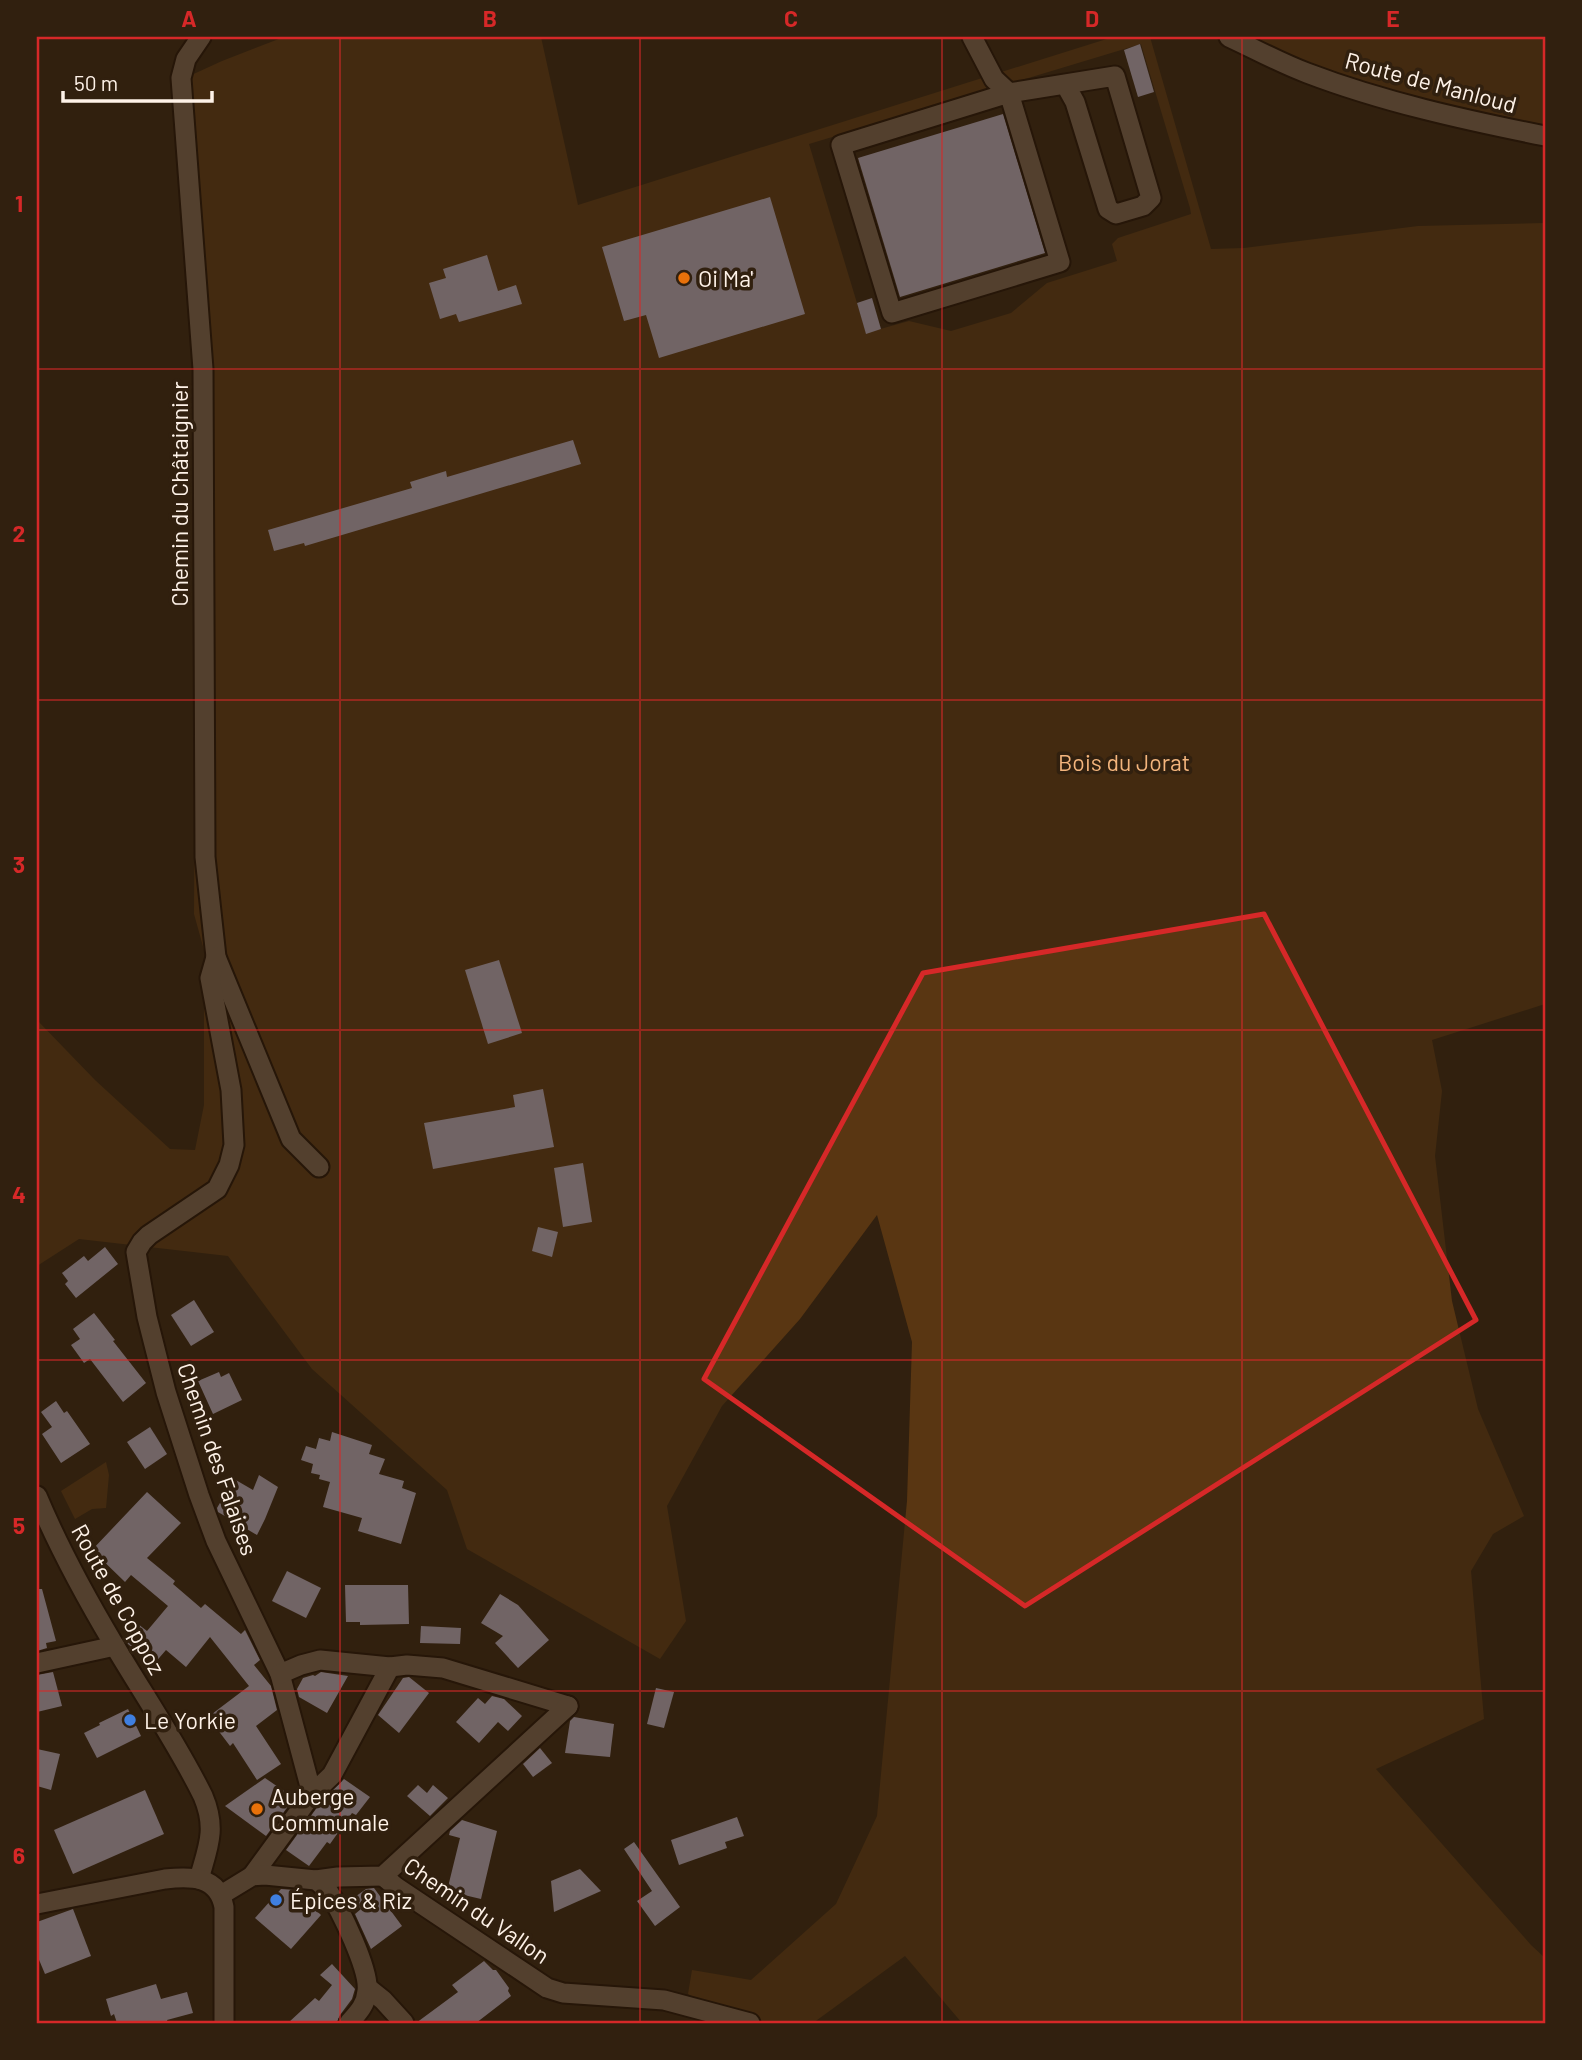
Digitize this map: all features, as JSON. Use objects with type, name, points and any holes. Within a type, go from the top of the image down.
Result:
[{"type":"street","name":"Chemin du Châtaignier","points":[[201,37],[186,59],[181,78],[203,369],[205,858],[216,957],[291,1139],[319,1167]]},
{"type":"street","points":[[972,37],[994,79],[1009,93],[1060,262],[892,313],[841,145],[1009,93],[1065,84],[1115,76],[1151,198],[1143,206],[1116,214],[1108,209],[1075,102],[1065,84]]},
{"type":"street","name":"Route de Manloud","points":[[1229,37],[1296,69],[1357,90],[1486,124],[1545,136]]},
{"type":"street","name":"Chemin du Châtaignier","points":[[136,1252],[149,1236],[217,1189],[229,1165],[234,1145],[231,1090],[210,978],[216,957]]},
{"type":"street","name":"Chemin des Falaises","points":[[136,1252],[147,1317],[166,1392],[199,1495],[225,1561],[280,1674],[312,1794]]},
{"type":"street","name":"Route de Coppoz","points":[[37,1496],[71,1566],[115,1646],[192,1774],[207,1804],[211,1835],[199,1879]]},
{"type":"street","points":[[37,1663],[115,1646]]},
{"type":"street","points":[[252,1876],[271,1874],[316,1880],[383,1876],[568,1706],[443,1668],[320,1661],[280,1674]]},
{"type":"street","points":[[221,1895],[252,1876],[312,1794],[332,1775],[390,1667]]},
{"type":"street","name":"Chemin du Vallon","points":[[383,1876],[547,1987],[564,1993],[664,2000],[750,2023]]},
{"type":"street","points":[[37,1904],[165,1879],[199,1879],[212,1885],[221,1895],[224,1907],[224,2023]]},
{"type":"street","points":[[316,1880],[326,1888],[333,1900],[365,1971],[368,1988],[365,2003],[349,2023]]},
{"type":"street","points":[[368,1988],[404,2023]]},
{"type":"highlighted area","points":[[1264,914],[1476,1320],[1025,1606],[704,1379],[923,973]]},
{"type":"green space","name":"Bois du Jorat","points":[[284,37],[541,37],[578,205],[1113,37],[1150,37],[1211,249],[1244,248],[1418,226],[1545,223],[1545,1004],[1432,1040],[1442,1091],[1435,1156],[1452,1301],[1478,1409],[1524,1516],[1493,1534],[1471,1571],[1484,1719],[1376,1769],[1545,1958],[1545,2023],[962,2023],[905,1956],[813,2023],[736,2023],[688,1994],[692,1970],[751,1980],[836,1904],[877,1816],[907,1501],[912,1342],[877,1215],[800,1319],[722,1406],[667,1506],[686,1621],[660,1659],[467,1549],[447,1490],[312,1369],[228,1256],[79,1239],[37,1266],[37,1020],[95,1080],[170,1149],[195,1150],[204,1105],[204,950],[194,914],[197,429],[174,83]],"holes":[[[1141,44],[1191,214],[1118,238],[1112,244],[1117,261],[1047,283],[1011,313],[951,331],[909,321],[866,333],[809,144]]]},
{"type":"green space","points":[[1250,37],[1545,37],[1545,136],[1357,90]]},
{"type":"green space","points":[[106,1462],[109,1475],[106,1508],[92,1509],[75,1519],[61,1491]]},
{"type":"building","points":[[1140,44],[1154,92],[1138,97],[1124,50]]},
{"type":"building","points":[[1003,114],[1045,253],[900,297],[858,158]]},
{"type":"building","points":[[770,197],[805,314],[659,358],[646,315],[624,321],[602,247]]},
{"type":"building","points":[[487,255],[498,291],[516,285],[522,304],[459,322],[456,314],[440,319],[429,283],[446,278],[443,269]]},
{"type":"building","points":[[872,298],[881,329],[866,334],[857,303]]},
{"type":"building","points":[[573,440],[581,464],[305,546],[304,543],[274,551],[268,530],[412,488],[410,482],[446,471],[447,477]]},
{"type":"building","points":[[499,960],[522,1033],[488,1044],[465,970]]},
{"type":"building","points":[[543,1089],[554,1147],[433,1169],[424,1123],[515,1107],[513,1095]]},
{"type":"building","points":[[583,1163],[592,1222],[563,1227],[554,1168]]},
{"type":"building","points":[[538,1227],[558,1232],[552,1257],[532,1251]]},
{"type":"building","points":[[105,1247],[118,1264],[76,1298],[65,1284],[68,1281],[62,1273],[84,1256],[88,1261]]},
{"type":"building","points":[[194,1300],[214,1332],[191,1346],[171,1315]]},
{"type":"building","points":[[94,1313],[146,1383],[123,1402],[90,1359],[84,1363],[71,1345],[80,1339],[73,1329]]},
{"type":"building","points":[[219,1372],[221,1377],[229,1373],[242,1400],[213,1414],[198,1381]]},
{"type":"building","points":[[56,1401],[64,1413],[67,1411],[90,1444],[61,1463],[42,1434],[52,1427],[41,1412]]},
{"type":"building","points":[[150,1427],[167,1454],[145,1469],[127,1442]]},
{"type":"building","points":[[332,1432],[372,1445],[369,1454],[385,1459],[379,1474],[404,1481],[402,1488],[416,1493],[401,1544],[358,1531],[362,1518],[323,1507],[330,1482],[311,1473],[313,1464],[301,1460],[306,1446],[316,1449],[319,1438],[330,1441]]},
{"type":"building","points":[[259,1475],[278,1487],[257,1535],[218,1512],[217,1508],[234,1479],[253,1490]]},
{"type":"building","points":[[147,1492],[181,1523],[147,1558],[175,1581],[173,1584],[201,1608],[205,1604],[241,1634],[245,1630],[260,1660],[254,1665],[271,1686],[277,1710],[256,1726],[281,1764],[257,1780],[233,1743],[230,1746],[208,1717],[249,1686],[210,1637],[186,1667],[166,1650],[153,1665],[125,1639],[138,1624],[147,1631],[168,1606],[131,1575],[125,1582],[92,1550]]},
{"type":"building","points":[[287,1571],[321,1588],[306,1618],[272,1601]]},
{"type":"building","points":[[345,1585],[408,1585],[409,1624],[360,1625],[360,1622],[346,1622]]},
{"type":"building","points":[[37,1589],[42,1589],[56,1641],[46,1643],[47,1648],[37,1651]]},
{"type":"building","points":[[500,1594],[518,1605],[549,1640],[518,1668],[495,1643],[503,1636],[481,1623]]},
{"type":"building","points":[[421,1626],[461,1628],[460,1644],[420,1643]]},
{"type":"building","points":[[53,1672],[62,1706],[37,1712],[37,1675]]},
{"type":"building","points":[[321,1672],[348,1676],[327,1713],[299,1697],[297,1689],[303,1678]]},
{"type":"building","points":[[409,1677],[429,1693],[399,1733],[378,1715],[403,1678]]},
{"type":"building","points":[[656,1688],[674,1692],[664,1728],[647,1724]]},
{"type":"building","points":[[492,1696],[504,1699],[522,1716],[508,1731],[498,1722],[479,1743],[456,1722],[478,1698],[485,1704]]},
{"type":"building","points":[[128,1709],[141,1736],[97,1758],[84,1733]]},
{"type":"building","points":[[574,1717],[614,1724],[610,1757],[565,1753],[570,1721]]},
{"type":"building","points":[[540,1748],[552,1763],[533,1777],[523,1764]]},
{"type":"building","points":[[37,1749],[60,1754],[51,1790],[37,1786]]},
{"type":"building","name":"Auberge Communale","points":[[265,1778],[284,1791],[289,1805],[266,1836],[225,1806]]},
{"type":"building","points":[[344,1779],[370,1797],[356,1815],[352,1813],[330,1844],[327,1842],[309,1866],[286,1850],[321,1802]]},
{"type":"building","points":[[418,1785],[427,1793],[433,1785],[448,1798],[430,1816],[407,1796]]},
{"type":"building","points":[[145,1790],[164,1834],[73,1874],[54,1830]]},
{"type":"building","points":[[737,1817],[744,1836],[725,1842],[727,1848],[679,1865],[671,1840]]},
{"type":"building","points":[[462,1820],[497,1831],[481,1899],[447,1891],[460,1838],[449,1835]]},
{"type":"building","points":[[634,1842],[680,1907],[655,1926],[637,1901],[652,1891],[624,1849]]},
{"type":"building","points":[[580,1869],[601,1891],[554,1912],[551,1881]]},
{"type":"building","points":[[374,1888],[402,1926],[371,1949],[355,1914],[361,1909],[352,1899],[366,1889]]},
{"type":"building","points":[[281,1889],[294,1890],[321,1915],[291,1949],[255,1918]]},
{"type":"building","points":[[73,1909],[91,1956],[45,1974],[37,1955],[37,1922]]},
{"type":"building","points":[[484,1961],[496,1970],[509,1988],[511,1996],[476,2023],[416,2023],[458,1992],[452,1985]]},
{"type":"building","points":[[332,1964],[355,1989],[352,1999],[337,2022],[288,2023],[315,1998],[319,2001],[332,1985],[320,1975]]},
{"type":"building","points":[[156,1984],[161,1999],[187,1992],[193,2013],[167,2020],[168,2023],[117,2023],[114,2014],[111,2016],[106,1999]]},
{"type":"place","name":"Oi Ma'","points":[[684,278]]},
{"type":"place","name":"Le Yorkie","points":[[130,1720]]},
{"type":"place","name":"Auberge Communale","points":[[257,1809]]},
{"type":"place","name":"Épices & Riz","points":[[276,1900]]}]
